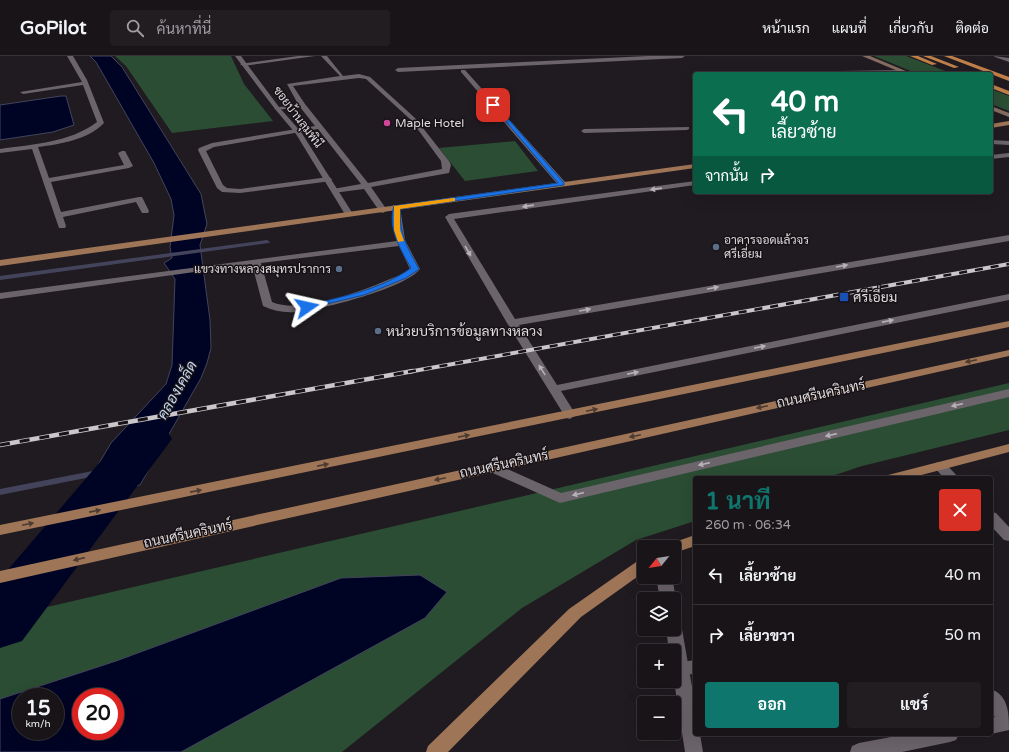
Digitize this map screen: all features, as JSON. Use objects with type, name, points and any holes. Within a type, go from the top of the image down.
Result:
[{"type":"highway","points":[[913,56],[960,71]]},
{"type":"highway","points":[[926,56],[960,71]]},
{"type":"highway","points":[[946,56],[990,72]]},
{"type":"highway","points":[[959,56],[1009,74]]},
{"type":"highway","points":[[993,73],[1009,79]]},
{"type":"highway","points":[[993,82],[1009,87]]},
{"type":"highway","points":[[993,87],[1009,93]]},
{"type":"main road","points":[[865,56],[906,72]]},
{"type":"main road","points":[[993,109],[1009,115]]},
{"type":"main road","points":[[993,126],[1009,124]]},
{"type":"main road","points":[[0,263],[217,234],[349,214],[693,166]]},
{"type":"main road","points":[[0,530],[570,415],[1009,324]]},
{"type":"main road","name":"ถนนศรีนครินทร์","points":[[0,576],[1009,353]]},
{"type":"main road","points":[[901,476],[1009,448]]},
{"type":"main road","points":[[681,545],[693,541]]},
{"type":"main road","points":[[435,752],[575,613],[637,569]]},
{"type":"street","points":[[0,151],[82,135],[101,124],[76,63],[70,56]]},
{"type":"street","name":"ซอยบ้านลุมพินี","points":[[238,56],[277,108],[297,131],[349,214]]},
{"type":"street","points":[[244,64],[275,58],[312,56]]},
{"type":"street","points":[[324,56],[341,75]]},
{"type":"street","points":[[398,70],[682,56]]},
{"type":"street","points":[[997,56],[1009,60]]},
{"type":"street","points":[[838,72],[901,70]]},
{"type":"street","points":[[464,71],[562,184]]},
{"type":"street","points":[[336,191],[366,186],[442,173],[446,171],[447,165],[413,119],[366,76],[289,84],[302,105],[366,186],[383,210]]},
{"type":"street","points":[[23,92],[85,83]]},
{"type":"street","points":[[277,108],[302,105]]},
{"type":"street","points":[[320,127],[212,145],[204,148],[202,153],[220,186],[225,190],[240,191],[328,179]]},
{"type":"street","points":[[687,128],[693,132]]},
{"type":"street","points":[[584,131],[693,128]]},
{"type":"street","points":[[993,142],[1009,143]]},
{"type":"street","points":[[34,145],[62,226]]},
{"type":"street","points":[[46,181],[129,166],[122,153]]},
{"type":"street","points":[[993,157],[1009,155]]},
{"type":"street","points":[[570,415],[512,323],[449,217],[693,183]]},
{"type":"street","points":[[58,215],[139,200],[145,211]]},
{"type":"street","points":[[256,261],[267,304],[272,308],[282,310],[320,305],[362,293],[410,274],[415,269],[401,244],[397,230],[396,208]]},
{"type":"street","points":[[512,323],[1009,238]]},
{"type":"street","points":[[0,296],[256,261],[401,244]]},
{"type":"street","points":[[553,389],[1009,296]]},
{"type":"street","points":[[491,467],[560,498],[1009,393]]},
{"type":"street","points":[[940,466],[950,476]]},
{"type":"street","points":[[993,519],[1009,536]]},
{"type":"street","points":[[677,636],[688,667],[694,752]]},
{"type":"street","points":[[993,699],[1009,722],[993,726]]},
{"type":"street","points":[[859,752],[940,736]]},
{"type":"green space","points":[[115,56],[231,56],[244,84],[273,121],[172,133],[126,66]]},
{"type":"green space","points":[[874,56],[906,56],[948,72],[913,72]]},
{"type":"green space","points":[[993,90],[1009,96],[1009,111],[993,105]]},
{"type":"green space","points":[[515,141],[538,171],[465,181],[439,148]]},
{"type":"green space","points":[[1009,383],[1009,430],[862,466],[832,476],[693,476],[693,522],[636,540],[522,608],[342,752],[0,752],[0,618]]},
{"type":"water","points":[[90,56],[111,56],[122,67],[201,194],[207,224],[200,245],[210,320],[211,348],[201,378],[140,485],[81,494],[111,443],[166,384],[172,365],[175,279],[164,263],[172,258],[170,247],[174,215],[171,199],[154,163],[96,62]]},
{"type":"water","points":[[66,96],[74,125],[53,132],[0,140],[0,105]]},
{"type":"water","points":[[420,575],[447,592],[425,618],[181,752],[0,752],[0,699],[12,695],[12,740],[64,740],[64,688],[34,688],[116,661],[341,578]]},
{"type":"waterway","points":[[0,278],[267,242]]},
{"type":"waterway","name":"คลองเคล็ด","points":[[0,623],[147,439]]},
{"type":"waterway","points":[[0,492],[103,472]]},
{"type":"railway","points":[[408,372],[1009,264]]},
{"type":"railway","points":[[0,445],[413,371]]},
{"type":"slow traffic","points":[[400,241],[397,230],[396,208],[453,200]]},
{"type":"place","name":"Maple Hotel","points":[[387,123]]},
{"type":"place","name":"อาคารจอดแล้วจร ศรีเอี่ยม","points":[[716,247]]},
{"type":"place","name":"แขวงทางหลวงสมุทรปราการ","points":[[339,269]]},
{"type":"place","name":"ศรีเอี่ยม","points":[[844,297]]},
{"type":"place","name":"หน่วยบริการข้อมูลทางหลวง","points":[[378,331]]},
{"type":"route","points":[[307,307],[320,305],[362,293],[404,277],[415,269],[401,244],[397,230],[396,208],[562,184],[493,105]]}]
